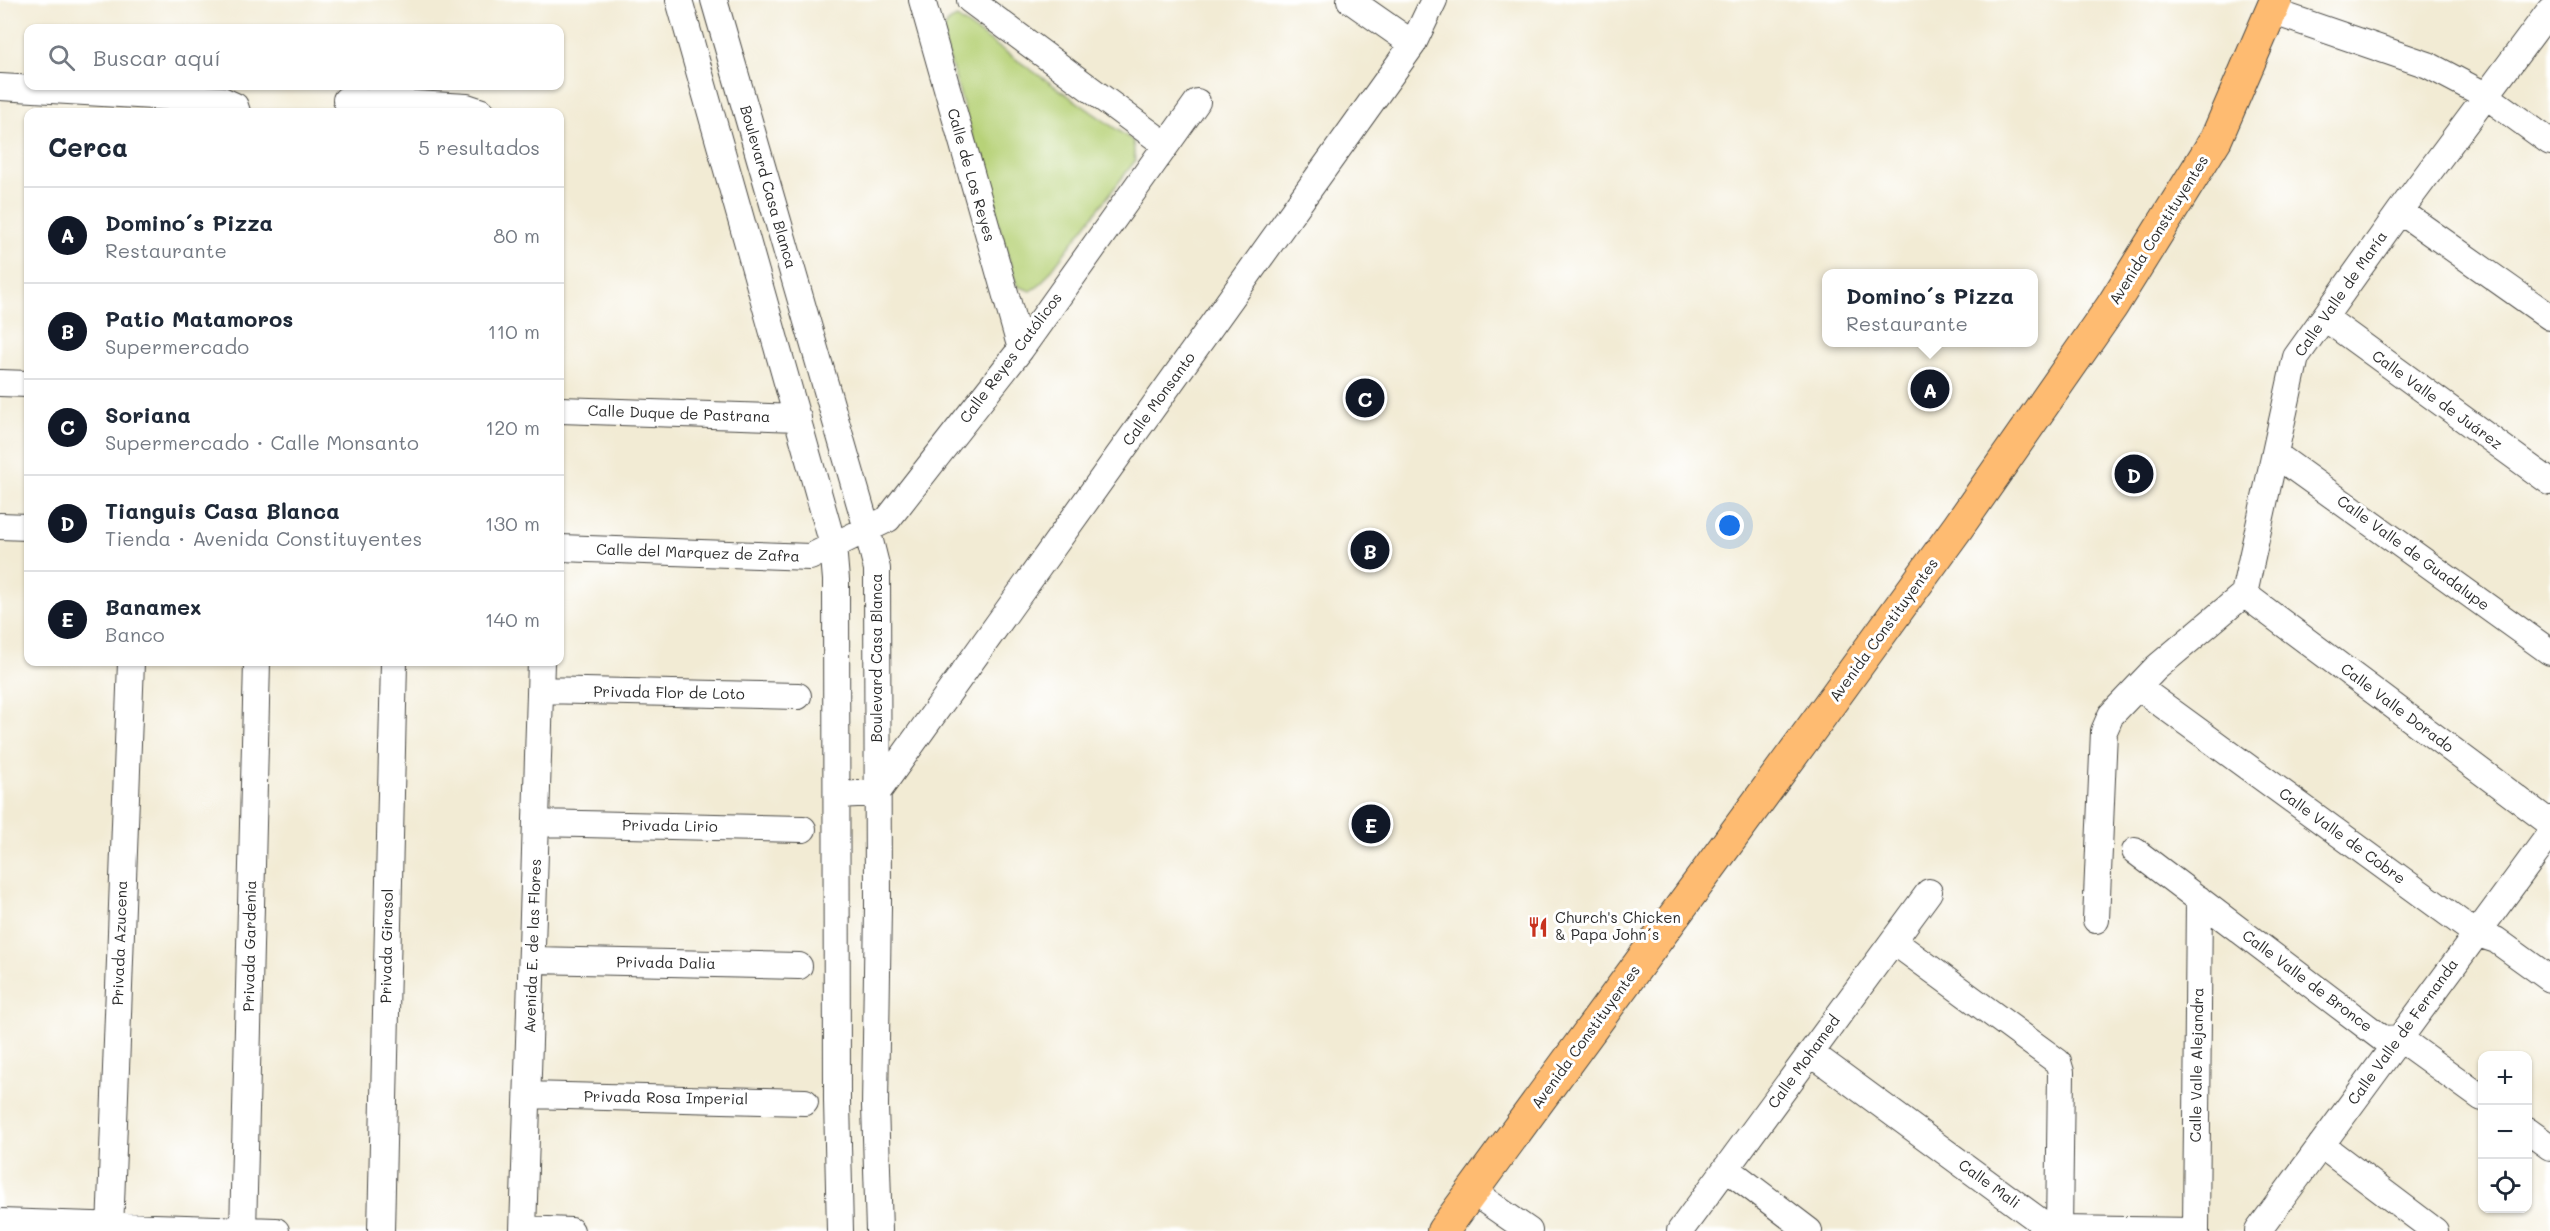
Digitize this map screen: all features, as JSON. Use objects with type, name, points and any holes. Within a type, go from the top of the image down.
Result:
[{"type":"main road","name":"Avenida Constituyentes","points":[[1443,1231],[1897,612],[2112,306],[2217,139],[2274,5]]},
{"type":"street","points":[[679,0],[833,546],[836,580],[837,1101],[840,1231]]},
{"type":"street","name":"Boulevard Casa Blanca","points":[[714,0],[877,569],[875,1106],[879,1231]]},
{"type":"street","name":"Calle de Los Reyes","points":[[922,0],[1021,349]]},
{"type":"street","points":[[970,0],[1166,145]]},
{"type":"street","points":[[1350,0],[1413,44]]},
{"type":"street","name":"Calle Monsanto","points":[[877,793],[1413,44],[1430,2]]},
{"type":"street","points":[[2274,5],[2428,65],[2485,95],[2550,142]]},
{"type":"street","name":"Calle Valle de María","points":[[2244,594],[2294,362],[2400,211],[2550,10]]},
{"type":"street","points":[[0,87],[24,88]]},
{"type":"street","points":[[51,90],[222,100],[234,108]]},
{"type":"street","points":[[346,100],[470,108]]},
{"type":"street","name":"Calle Reyes Católicos","points":[[833,546],[888,519],[1021,349],[1197,102]]},
{"type":"street","points":[[2400,211],[2550,317]]},
{"type":"street","name":"Calle Valle de Juárez","points":[[2325,318],[2550,482]]},
{"type":"street","points":[[776,343],[810,334]]},
{"type":"street","points":[[0,383],[24,384]]},
{"type":"street","name":"Calle Duque de Pastrana","points":[[564,403],[798,418]]},
{"type":"street","name":"Calle Valle de Guadalupe","points":[[2275,454],[2550,652]]},
{"type":"street","points":[[0,526],[24,527]]},
{"type":"street","name":"Calle del Marquez de Zafra","points":[[564,548],[810,557],[833,546]]},
{"type":"street","points":[[2096,920],[2104,731],[2111,715],[2156,668],[2244,594]]},
{"type":"street","name":"Calle Valle Dorado","points":[[2244,594],[2546,820],[2550,819]]},
{"type":"street","name":"Privada Azucena","points":[[110,1228],[131,666]]},
{"type":"street","name":"Privada Gardenia","points":[[243,1231],[257,666]]},
{"type":"street","name":"Privada Girasol","points":[[381,1231],[394,666]]},
{"type":"street","name":"Avenida E. de las Flores","points":[[523,1230],[534,960],[542,666]]},
{"type":"street","name":"Calle Valle de Cobre","points":[[2138,687],[2475,933],[2496,940],[2550,979]]},
{"type":"street","name":"Privada Flor de Loto","points":[[541,690],[798,696]]},
{"type":"street","points":[[837,795],[877,793]]},
{"type":"street","name":"Privada Lirio","points":[[537,822],[803,829]]},
{"type":"street","name":"Calle Valle de Fernanda","points":[[2258,1231],[2550,834]]},
{"type":"street","name":"Calle Valle de Bronce","points":[[2135,851],[2383,1040],[2399,1038],[2478,1095]]},
{"type":"street","name":"Calle Mohamed","points":[[1680,1231],[1929,892]]},
{"type":"street","name":"Calle Valle Alejandra","points":[[2196,1231],[2199,899]]},
{"type":"street","points":[[1893,941],[2058,1062],[2061,1072],[2059,1230]]},
{"type":"street","name":"Privada Dalia","points":[[534,960],[799,966]]},
{"type":"street","name":"Calle Mali","points":[[1811,1053],[2044,1225],[2059,1230],[2196,1231]]},
{"type":"street","name":"Privada Rosa Imperial","points":[[528,1095],[805,1102]]},
{"type":"street","points":[[2532,1134],[2550,1148]]},
{"type":"street","points":[[2321,1145],[2435,1231]]},
{"type":"street","points":[[1726,1168],[1809,1231]]},
{"type":"street","points":[[1473,1191],[1528,1231]]},
{"type":"street","points":[[0,1222],[110,1228],[276,1231]]},
{"type":"street","points":[[523,1230],[571,1231]]},
{"type":"green space","points":[[957,18],[1133,141],[1135,161],[1040,285],[1031,291],[1017,286],[945,44],[945,28],[949,22]]},
{"type":"place","name":"Domino´s Pizza","points":[[1930,389]]},
{"type":"place","name":"Soriana","points":[[1365,398]]},
{"type":"place","name":"Tianguis Casa Blanca","points":[[2134,474]]},
{"type":"place","name":"Patio Matamoros","points":[[1370,550]]},
{"type":"place","name":"Banamex","points":[[1371,824]]},
{"type":"place","name":"Church's Chicken & Papa John´s","points":[[1538,927]]}]
